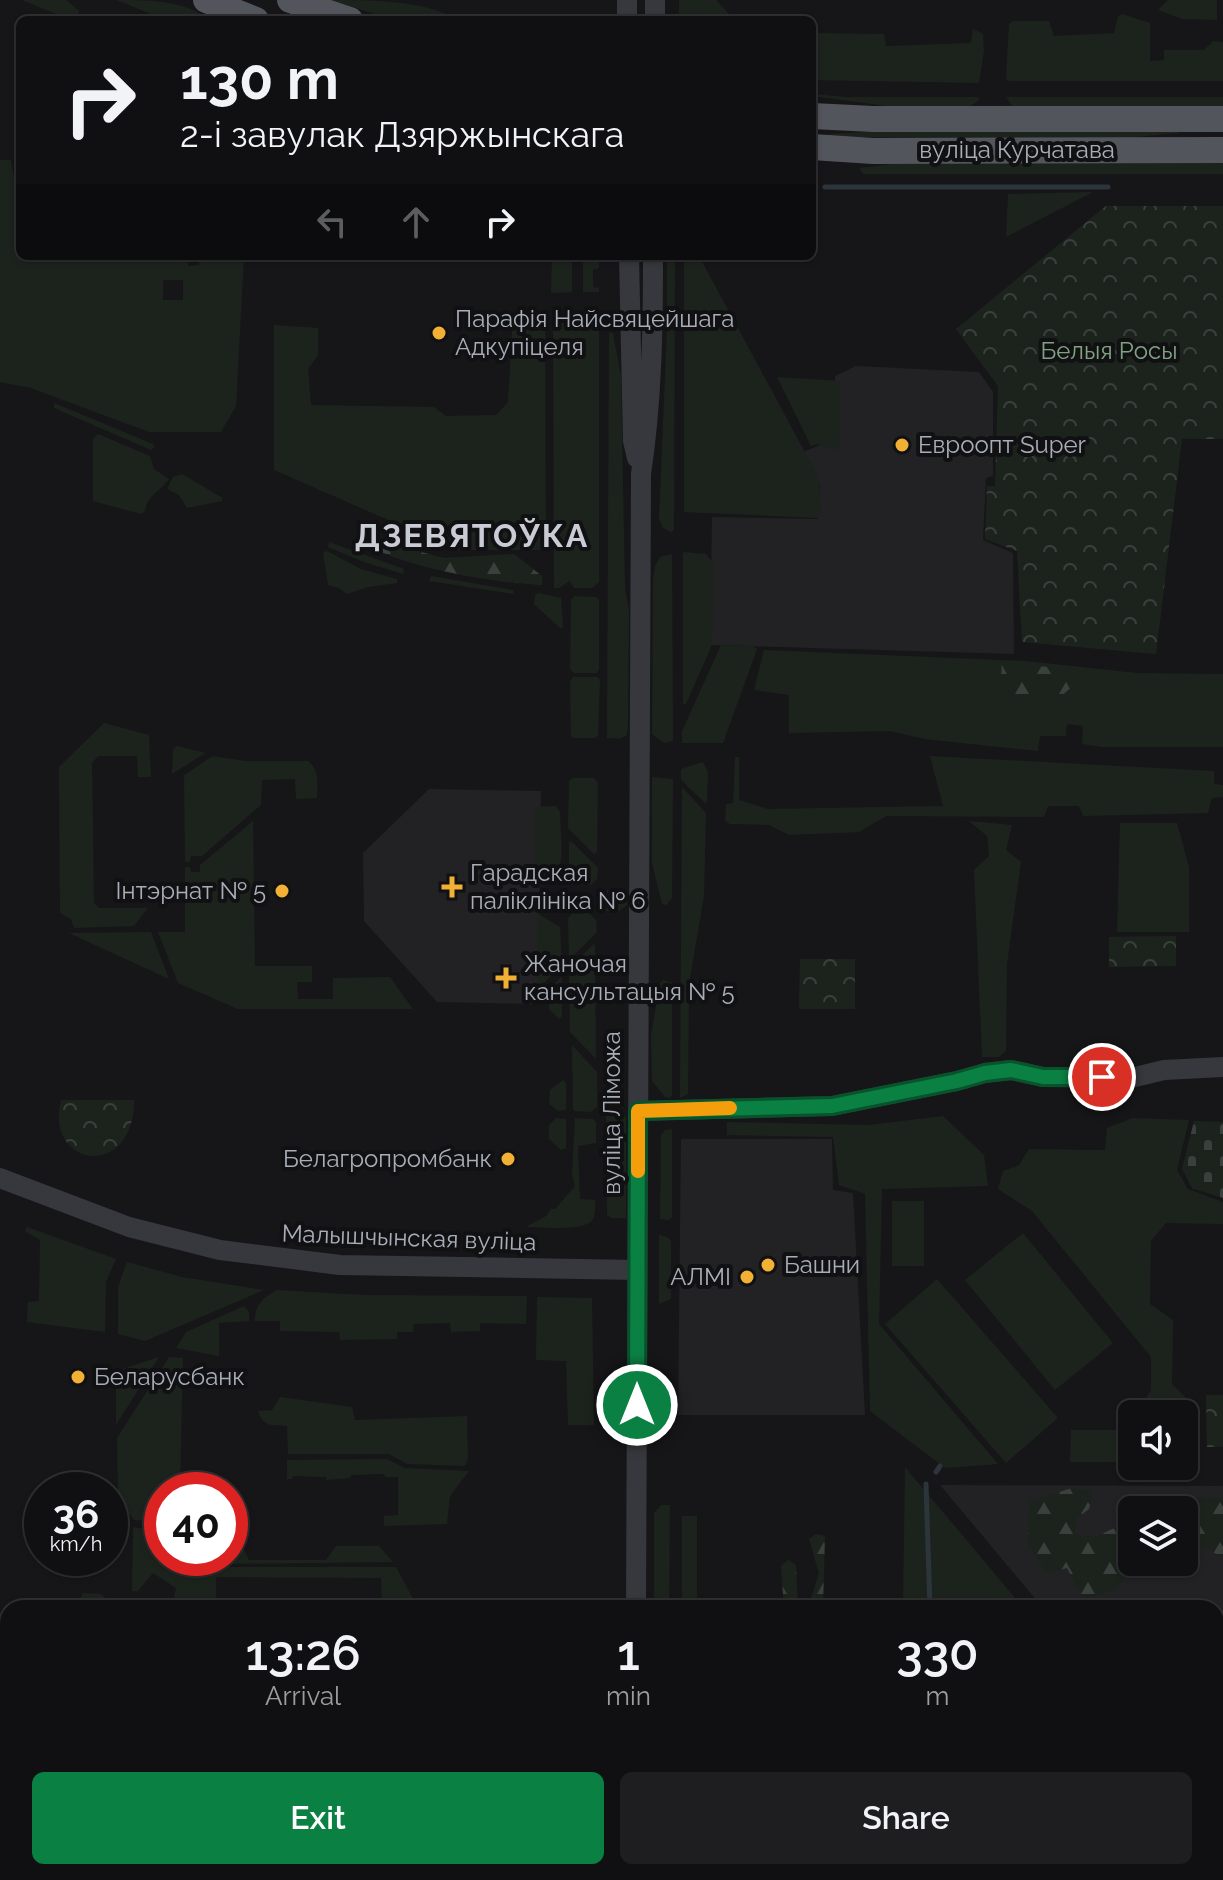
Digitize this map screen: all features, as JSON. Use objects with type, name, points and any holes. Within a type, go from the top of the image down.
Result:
[{"type":"main road","points":[[206,0],[246,16]]},
{"type":"main road","points":[[290,0],[338,16]]},
{"type":"main road","name":"вуліца Курчатава","points":[[816,116],[1223,119]]},
{"type":"main road","name":"вуліца Курчатава","points":[[816,147],[873,151],[1223,150]]},
{"type":"street","name":"вуліца Ліможа","points":[[629,260],[633,441],[641,474]]},
{"type":"street","name":"вуліца Ліможа","points":[[636,1600],[641,474],[653,346],[653,260]]},
{"type":"street","points":[[638,1111],[832,1106],[1011,1070],[1043,1077],[1131,1078],[1164,1070],[1223,1067]]},
{"type":"street","name":"Малышчынская вуліца","points":[[0,1178],[129,1227],[220,1250],[262,1257],[340,1265],[637,1270]]},
{"type":"shaded area","points":[[856,366],[979,372],[993,392],[993,476],[986,478],[983,540],[1013,553],[1014,654],[710,645],[712,517],[818,519],[820,486],[803,452],[833,440],[835,376]]},
{"type":"shaded area","name":"Гарадская паліклініка № 6","points":[[429,789],[541,791],[538,1004],[437,1002],[364,921],[363,853]]},
{"type":"shaded area","points":[[681,1139],[832,1139],[833,1190],[853,1193],[865,1415],[678,1415]]},
{"type":"shaded area","points":[[940,1485],[1223,1486],[1223,1600],[1036,1600]]},
{"type":"green space","points":[[22,0],[66,0],[79,11],[78,16],[56,14]]},
{"type":"green space","points":[[117,0],[178,5],[204,16],[155,16]]},
{"type":"green space","points":[[331,0],[414,5],[449,16],[381,16]]},
{"type":"green space","points":[[679,0],[716,0],[730,15],[729,16],[679,16]]},
{"type":"green space","points":[[1168,0],[1217,0],[1217,20],[1182,19],[1158,10]]},
{"type":"green space","points":[[1122,14],[1150,23],[1150,61],[1164,60],[1164,50],[1204,50],[1213,41],[1223,42],[1223,81],[1006,79],[1009,24],[1013,21],[1049,21],[1054,36],[1114,33],[1118,16]]},
{"type":"green space","points":[[973,29],[983,34],[979,83],[816,80],[816,33],[884,34],[886,46],[971,43]]},
{"type":"green space","points":[[816,94],[979,97],[971,106],[887,106]]},
{"type":"green space","points":[[1006,97],[1223,97],[1223,106],[1012,106]]},
{"type":"green space","points":[[1179,129],[1179,133],[1113,139],[831,137],[829,134],[900,130]]},
{"type":"green space","points":[[0,160],[11,160],[13,175],[16,175],[16,260],[187,260],[188,266],[199,265],[200,260],[244,260],[236,406],[221,432],[149,432],[31,388],[0,382]],"holes":[[[163,280],[183,280],[183,300],[163,300]]]},
{"type":"green space","points":[[908,162],[1223,162],[1223,174],[863,174],[859,168]]},
{"type":"green space","points":[[1093,192],[1006,237],[1008,194]]},
{"type":"green space","name":"Белыя Росы","points":[[1106,206],[1223,206],[1223,439],[1182,439],[1156,654],[1022,642],[1017,551],[985,539],[987,486],[995,486],[998,386],[956,329]]},
{"type":"green space","points":[[552,260],[572,260],[572,292],[551,293]]},
{"type":"green space","points":[[583,260],[599,260],[599,268],[593,270],[593,287],[599,288],[599,292],[583,292]]},
{"type":"green space","points":[[667,260],[675,260],[674,530],[671,532],[663,528],[659,519]]},
{"type":"green space","points":[[684,260],[701,260],[819,478],[821,514],[818,518],[684,512]]},
{"type":"green space","points":[[553,314],[597,314],[599,318],[599,582],[592,588],[574,588],[570,581],[554,588]]},
{"type":"green space","points":[[523,318],[545,319],[546,550],[457,550],[274,470],[274,325],[318,328],[318,355],[308,369],[311,405],[434,407],[446,416],[496,415],[508,402],[512,330],[522,327]]},
{"type":"green space","points":[[609,333],[613,333],[621,376],[625,589],[629,610],[628,723],[627,735],[620,739],[607,738]]},
{"type":"green space","points":[[777,377],[840,381],[839,452],[817,444],[811,446]]},
{"type":"green space","points":[[54,403],[155,447],[151,450],[54,408]]},
{"type":"green space","points":[[98,434],[150,456],[154,469],[169,479],[141,514],[93,501],[93,439]]},
{"type":"green space","points":[[182,474],[223,498],[222,501],[187,508],[179,495],[167,489],[173,477]]},
{"type":"green space","points":[[384,539],[444,558],[514,554],[542,576],[542,585],[451,573],[404,561],[364,544],[367,540]]},
{"type":"green space","points":[[329,542],[404,569],[403,574],[328,547]]},
{"type":"green space","points":[[327,551],[361,569],[397,579],[397,583],[347,594],[328,585],[323,553]]},
{"type":"green space","points":[[683,552],[706,554],[714,564],[712,645],[686,704],[683,704]]},
{"type":"green space","points":[[672,554],[673,741],[664,743],[652,734],[653,580],[660,557]]},
{"type":"green space","points":[[431,576],[513,590],[514,594],[429,581]]},
{"type":"green space","points":[[538,593],[561,598],[561,629],[534,604]]},
{"type":"green space","points":[[574,596],[596,597],[599,600],[597,673],[574,673],[570,669],[571,600]]},
{"type":"green space","points":[[721,645],[753,646],[757,649],[723,743],[682,743],[682,731]]},
{"type":"green space","points":[[764,650],[1026,661],[1137,673],[1223,674],[1223,747],[1103,747],[1082,744],[1083,726],[1067,724],[1066,736],[1040,736],[1038,751],[924,739],[890,731],[789,733],[789,695],[754,690]]},
{"type":"green space","points":[[1002,662],[1066,669],[1077,682],[1054,703],[1013,701],[1001,677]]},
{"type":"green space","points":[[573,677],[597,677],[600,680],[598,735],[595,738],[573,738],[571,735],[570,682]]},
{"type":"green space","points":[[104,723],[149,735],[151,777],[138,777],[137,756],[98,756],[92,763],[94,903],[99,908],[148,908],[134,926],[74,928],[71,919],[60,913],[59,767]]},
{"type":"green space","points":[[177,746],[205,753],[172,774],[173,750]]},
{"type":"green space","points":[[213,756],[245,761],[308,761],[316,773],[317,798],[296,799],[295,779],[262,780],[261,805],[202,856],[191,856],[190,862],[185,862],[184,775]]},
{"type":"green space","points":[[930,756],[1214,771],[1214,784],[1223,785],[1223,797],[1212,798],[1208,813],[1083,816],[1079,806],[1048,806],[1044,817],[886,816],[859,832],[789,835],[769,825],[730,824],[725,821],[726,804],[733,803],[735,757],[739,757],[739,800],[768,809],[943,806]]},
{"type":"green space","points":[[703,762],[708,772],[705,803],[681,780],[681,769]]},
{"type":"green space","points":[[652,777],[673,779],[672,898],[666,905],[662,904],[652,863]]},
{"type":"green space","points":[[573,778],[594,778],[598,783],[597,852],[594,854],[568,828],[569,781]]},
{"type":"green space","points":[[682,787],[706,813],[704,896],[689,984],[688,1094],[680,1098]]},
{"type":"green space","points":[[556,806],[560,812],[559,868],[555,877],[536,887],[534,807]]},
{"type":"green space","points":[[253,821],[255,966],[312,966],[312,982],[297,982],[298,999],[333,999],[333,978],[390,977],[413,1009],[238,1009],[178,983],[158,932],[185,932],[185,867],[190,867],[191,872],[200,872],[200,865]]},
{"type":"green space","points":[[969,821],[1012,825],[1006,850],[1021,862],[1007,964],[1006,1051],[999,1057],[982,1057],[974,870],[989,856],[987,836]]},
{"type":"green space","points":[[1120,823],[1177,823],[1189,867],[1189,932],[1117,932]]},
{"type":"green space","points":[[571,841],[598,868],[597,879],[591,885],[569,883]]},
{"type":"green space","points":[[607,890],[622,890],[627,897],[627,905],[619,911],[606,911]]},
{"type":"green space","points":[[537,913],[560,927],[562,965],[537,990]]},
{"type":"green space","points":[[589,913],[596,920],[597,932],[572,957],[569,956],[568,918],[572,914]]},
{"type":"green space","points":[[151,932],[169,979],[69,933]]},
{"type":"green space","points":[[1176,936],[1176,966],[1109,967],[1109,937]]},
{"type":"green space","points":[[595,943],[595,1058],[570,1032],[569,973],[571,966]]},
{"type":"green space","points":[[800,959],[855,959],[855,1009],[799,1009]]},
{"type":"green space","points":[[560,978],[562,1016],[559,1019],[549,1009],[548,990]]},
{"type":"green space","points":[[663,980],[672,983],[670,1098],[665,1097],[652,1081],[651,1035]]},
{"type":"green space","points":[[572,1045],[597,1072],[597,1107],[591,1112],[573,1109]]},
{"type":"green space","points":[[563,1080],[566,1083],[566,1110],[558,1111],[549,1104],[550,1090]]},
{"type":"green space","points":[[61,1100],[134,1100],[130,1126],[120,1144],[106,1154],[91,1156],[77,1151],[65,1140],[59,1123]]},
{"type":"green space","points":[[606,1105],[615,1105],[626,1118],[626,1218],[607,1215]]},
{"type":"green space","points":[[943,1116],[984,1155],[988,1186],[882,1189],[879,1324],[998,1464],[945,1468],[870,1411],[865,1194],[839,1185],[833,1137],[727,1135],[727,1122],[869,1125]]},
{"type":"green space","points":[[556,1118],[566,1119],[566,1148],[561,1150],[549,1139],[549,1125]]},
{"type":"green space","points":[[575,1118],[596,1122],[596,1143],[578,1146],[580,1199],[595,1200],[593,1219],[582,1226],[526,1227],[555,1209],[575,1186],[572,1175]]},
{"type":"green space","points":[[1133,1118],[1189,1120],[1177,1170],[1188,1189],[1223,1202],[1223,1224],[1166,1223],[1151,1241],[1150,1304],[1173,1320],[1172,1384],[1188,1400],[1145,1400],[1151,1390],[1151,1357],[1032,1211],[998,1189],[1003,1171],[1019,1165],[1029,1149],[1105,1150],[1107,1128]]},
{"type":"green space","points":[[1194,1121],[1223,1122],[1223,1198],[1192,1188],[1182,1169]]},
{"type":"green space","points":[[672,1129],[672,1217],[669,1220],[660,1219],[661,1135],[665,1130]]},
{"type":"green space","points":[[892,1201],[924,1201],[924,1266],[892,1266]]},
{"type":"green space","points":[[27,1227],[116,1259],[106,1282],[105,1332],[27,1322],[28,1302],[39,1301],[40,1240],[25,1231]]},
{"type":"green space","points":[[1023,1233],[1113,1343],[1055,1390],[965,1280]]},
{"type":"green space","points":[[659,1235],[671,1241],[671,1299],[659,1304]]},
{"type":"green space","points":[[127,1262],[182,1277],[264,1290],[145,1341],[118,1334],[118,1287]]},
{"type":"green space","points":[[937,1279],[1058,1418],[1006,1463],[885,1324]]},
{"type":"green space","points":[[277,1290],[363,1295],[527,1296],[526,1324],[480,1323],[480,1331],[451,1332],[450,1323],[414,1324],[413,1332],[397,1332],[397,1339],[340,1340],[339,1332],[280,1331],[280,1321],[255,1321],[261,1302]]},
{"type":"green space","points":[[537,1297],[592,1298],[594,1425],[568,1425],[566,1361],[536,1360]]},
{"type":"green space","points":[[244,1306],[249,1312],[249,1321],[219,1323],[219,1356],[176,1348],[186,1332]]},
{"type":"green space","points":[[159,1357],[116,1425],[116,1371]]},
{"type":"green space","points":[[169,1357],[183,1358],[180,1472],[144,1472],[144,1521],[134,1520],[128,1512],[128,1472],[118,1472],[117,1438]]},
{"type":"green space","points":[[1206,1395],[1223,1395],[1223,1447],[1207,1447]]},
{"type":"green space","points":[[280,1397],[352,1407],[355,1420],[467,1416],[468,1459],[465,1466],[407,1464],[389,1454],[288,1454],[287,1426],[265,1423],[258,1411],[272,1410]]},
{"type":"green space","points":[[1071,1430],[1118,1430],[1118,1462],[1070,1462]]},
{"type":"green space","points":[[387,1459],[405,1468],[469,1471],[450,1496],[447,1524],[384,1526],[384,1516],[398,1515],[398,1477],[385,1477],[384,1474],[351,1475],[350,1478],[326,1480],[326,1477],[293,1476],[287,1479],[287,1460]]},
{"type":"green space","points":[[905,1467],[1017,1600],[903,1600]]},
{"type":"green space","points":[[1072,1488],[1093,1490],[1089,1509],[1077,1518],[1075,1535],[1097,1536],[1118,1526],[1118,1576],[1129,1576],[1114,1591],[1083,1599],[1067,1568],[1046,1574],[1028,1543],[1029,1502]]},
{"type":"green space","points":[[1198,1497],[1223,1498],[1223,1557],[1199,1546]]},
{"type":"green space","points":[[661,1505],[670,1505],[669,1600],[654,1600],[654,1513]]},
{"type":"green space","points":[[682,1516],[697,1516],[697,1600],[682,1600]]},
{"type":"green space","points":[[133,1527],[144,1529],[144,1576],[150,1576],[138,1591],[132,1591]]},
{"type":"green space","points":[[816,1534],[825,1536],[823,1600],[811,1600],[819,1573],[809,1539]]},
{"type":"green space","points":[[336,1546],[379,1546],[393,1562],[248,1564],[248,1558],[326,1560]]},
{"type":"green space","points":[[788,1560],[796,1565],[798,1600],[783,1600],[781,1566]]},
{"type":"green space","points":[[248,1567],[396,1567],[414,1600],[382,1600],[381,1578],[216,1577],[216,1600],[174,1600],[176,1588],[158,1576],[248,1576]]},
{"type":"green space","points":[[176,1576],[202,1576],[198,1600],[183,1600]]},
{"type":"green space","points":[[83,1593],[101,1594],[107,1600],[79,1600]]},
{"type":"waterway","points":[[825,187],[1108,187]]},
{"type":"waterway","points":[[936,1472],[940,1466]]},
{"type":"waterway","points":[[926,1484],[930,1600]]},
{"type":"slow traffic","points":[[638,1171],[638,1111],[730,1108]]},
{"type":"place","name":"Парафія Найсвяцейшага Адкупіцеля","points":[[439,333]]},
{"type":"place","name":"Евроопт Super","points":[[902,445]]},
{"type":"place","name":"Гарадская паліклініка № 6","points":[[452,887]]},
{"type":"place","name":"Інтэрнат № 5","points":[[282,891]]},
{"type":"place","name":"Жаночая кансультацыя № 5","points":[[506,978]]},
{"type":"place","name":"Белагропромбанк","points":[[508,1159]]},
{"type":"place","name":"Башни","points":[[768,1265]]},
{"type":"place","name":"АЛМІ","points":[[747,1277]]},
{"type":"place","name":"Беларусбанк","points":[[78,1377]]},
{"type":"district","name":"ДЗЕВЯТОЎКА","points":[[472,536]]},
{"type":"route","points":[[637,1405],[638,1111],[846,1105],[985,1073],[1011,1070],[1043,1077],[1102,1077]]}]
